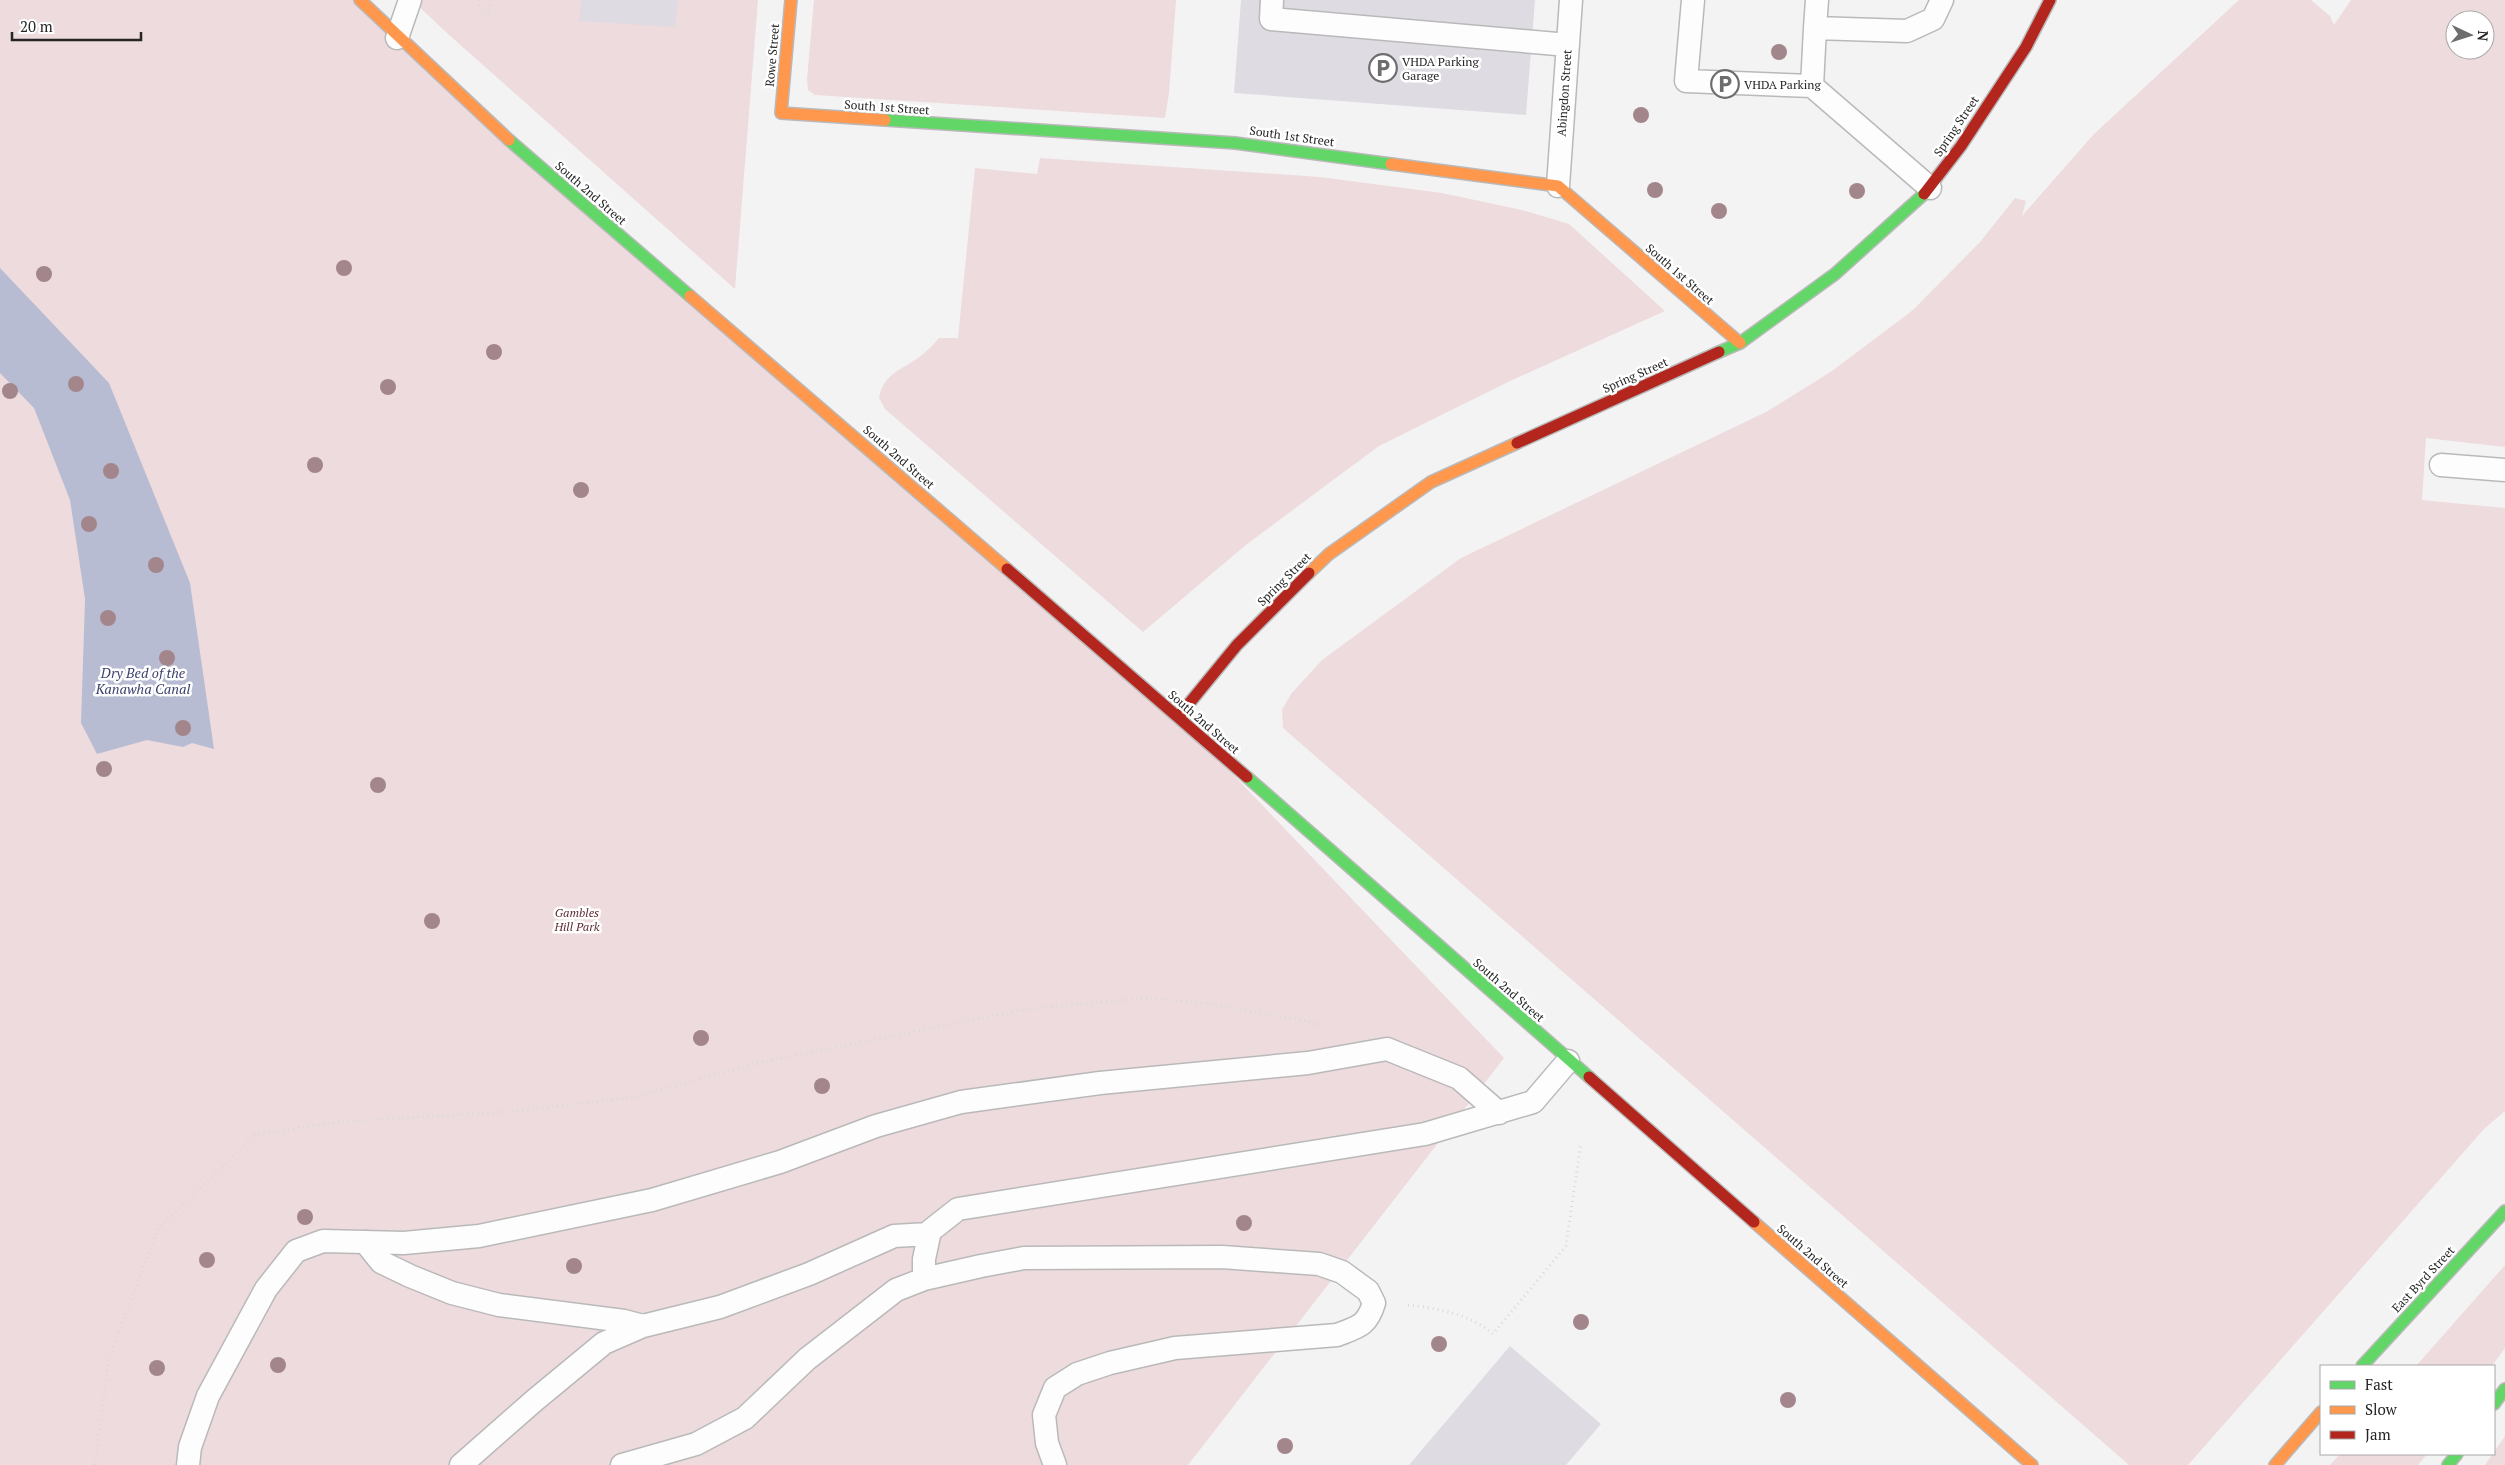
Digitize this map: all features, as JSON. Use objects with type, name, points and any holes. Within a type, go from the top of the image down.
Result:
[{"type":"main road","name":"South 2nd Street","points":[[360,0],[397,38],[479,114],[1178,717],[1568,1061],[2032,1465]]},
{"type":"main road","name":"Rowe Street","points":[[781,113],[791,0]]},
{"type":"main road","name":"Spring Street","points":[[1178,717],[1237,644],[1329,554],[1430,482],[1740,343],[1835,274],[1930,188],[1961,146],[2020,55],[2050,0]]},
{"type":"main road","name":"South 1st Street","points":[[781,113],[1235,142],[1558,186],[1740,343]]},
{"type":"main road","name":"East Byrd Street","points":[[2363,1365],[2505,1211]]},
{"type":"main road","points":[[2495,1403],[2505,1389]]},
{"type":"main road","points":[[2275,1465],[2320,1413]]},
{"type":"main road","points":[[2448,1465],[2456,1455]]},
{"type":"lane","points":[[397,38],[410,0]]},
{"type":"lane","points":[[1272,0],[1271,19],[1568,45]]},
{"type":"lane","name":"Abingdon Street","points":[[1558,186],[1571,0]]},
{"type":"lane","points":[[1693,0],[1686,81],[1812,86],[1930,188]]},
{"type":"lane","points":[[1812,86],[1817,0]]},
{"type":"lane","points":[[1815,28],[1907,31],[1933,19],[1942,0]]},
{"type":"lane","points":[[2441,465],[2505,470]]},
{"type":"lane","points":[[188,1465],[190,1447],[208,1396],[266,1289],[296,1251],[323,1241],[404,1243],[479,1236],[652,1200],[780,1162],[876,1126],[961,1102],[1100,1083],[1308,1063],[1387,1049],[1459,1078],[1499,1113]]},
{"type":"lane","points":[[461,1465],[604,1343],[643,1326],[720,1307],[809,1274],[894,1236],[929,1234],[958,1209],[1425,1134],[1533,1102],[1568,1061]]},
{"type":"lane","points":[[924,1279],[924,1259],[929,1234]]},
{"type":"lane","points":[[365,1242],[381,1262],[452,1293],[499,1306],[624,1321],[643,1326]]},
{"type":"lane","points":[[622,1465],[696,1444],[745,1418],[807,1359],[865,1313],[896,1290],[924,1279],[1024,1258],[1222,1257],[1319,1264],[1342,1272],[1368,1291],[1374,1302],[1370,1315],[1360,1327],[1337,1335],[1175,1348],[1110,1363],[1077,1374],[1055,1388],[1044,1415],[1047,1443],[1055,1465]]},
{"type":"path","points":[[479,0],[482,13],[489,14],[490,0]]},
{"type":"path","points":[[95,1465],[109,1358],[158,1229],[254,1135],[337,1122],[518,1112],[634,1097],[762,1062],[1028,1009],[1145,998],[1205,1003],[1307,1021],[1325,1027]]},
{"type":"path","points":[[1374,1302],[1428,1307],[1464,1317],[1482,1325],[1493,1334],[1566,1246],[1582,1143]]},
{"type":"green space","name":"Gambles Hill Park","points":[[0,0],[360,0],[1178,717],[1504,1058],[1188,1465],[0,1465]]},
{"type":"green space","points":[[412,0],[758,0],[735,289],[448,34]]},
{"type":"green space","points":[[814,0],[1176,0],[1169,93],[1165,118],[815,95],[808,90],[807,79]]},
{"type":"green space","points":[[2239,0],[2311,0],[2330,16],[2334,25],[2351,0],[2505,0],[2505,447],[2426,438],[2422,500],[2505,508],[2505,1111],[2484,1129],[2188,1465],[2129,1465],[1283,728],[1282,710],[1291,694],[1322,660],[1461,558],[1768,411],[1832,371],[1913,310],[1980,242],[2015,198],[2026,201],[2022,216],[2094,134]]},
{"type":"green space","points":[[1040,158],[1320,177],[1442,193],[1522,210],[1569,224],[1665,311],[1510,381],[1379,446],[1247,544],[1143,632],[885,409],[879,398],[885,382],[895,372],[922,355],[939,338],[958,338],[975,168],[1037,174]]},
{"type":"green space","points":[[2505,1265],[2505,1348],[2493,1365],[2417,1365]]},
{"type":"green space","points":[[2505,1436],[2505,1465],[2485,1465],[2492,1455],[2495,1455],[2495,1450]]},
{"type":"green space","points":[[2339,1455],[2426,1455],[2418,1465],[2330,1465]]},
{"type":"water","name":"Dry Bed of the Kanawha Canal","points":[[0,268],[109,383],[190,583],[214,749],[192,743],[183,747],[147,740],[97,754],[81,723],[85,599],[70,500],[34,408],[0,373]]},
{"type":"building","points":[[581,0],[678,0],[675,27],[579,21]]},
{"type":"building","name":"VHDA Parking Garage","points":[[1241,0],[1535,0],[1526,115],[1234,93]]},
{"type":"building","points":[[1510,1346],[1601,1424],[1566,1465],[1409,1465]]},
{"type":"traffic: fast","points":[[885,120],[1235,143],[1391,164]]},
{"type":"traffic: fast","points":[[509,140],[690,296]]},
{"type":"traffic: fast","points":[[1719,352],[1740,343],[1835,274],[1924,194]]},
{"type":"traffic: fast","points":[[1247,777],[1589,1077]]},
{"type":"traffic: fast","points":[[2363,1365],[2505,1211]]},
{"type":"traffic: fast","points":[[2495,1403],[2505,1389]]},
{"type":"traffic: fast","points":[[2448,1465],[2456,1455]]},
{"type":"traffic: slow","points":[[360,0],[509,140]]},
{"type":"traffic: slow","points":[[791,0],[781,113],[885,120]]},
{"type":"traffic: slow","points":[[1391,164],[1558,186],[1740,343]]},
{"type":"traffic: slow","points":[[690,296],[1007,569]]},
{"type":"traffic: slow","points":[[1309,573],[1329,554],[1431,482],[1517,443]]},
{"type":"traffic: slow","points":[[1754,1222],[2032,1465]]},
{"type":"traffic: slow","points":[[2275,1465],[2320,1413]]},
{"type":"traffic: jam","points":[[1924,194],[1961,146],[2026,47],[2050,0]]},
{"type":"traffic: jam","points":[[1517,443],[1719,352]]},
{"type":"traffic: jam","points":[[1007,569],[1247,777]]},
{"type":"traffic: jam","points":[[1178,717],[1237,645],[1309,573]]},
{"type":"traffic: jam","points":[[1589,1077],[1754,1222]]},
{"type":"place","name":"VHDA Parking Garage","points":[[1383,68]]},
{"type":"place","name":"VHDA Parking","points":[[1725,84]]}]
